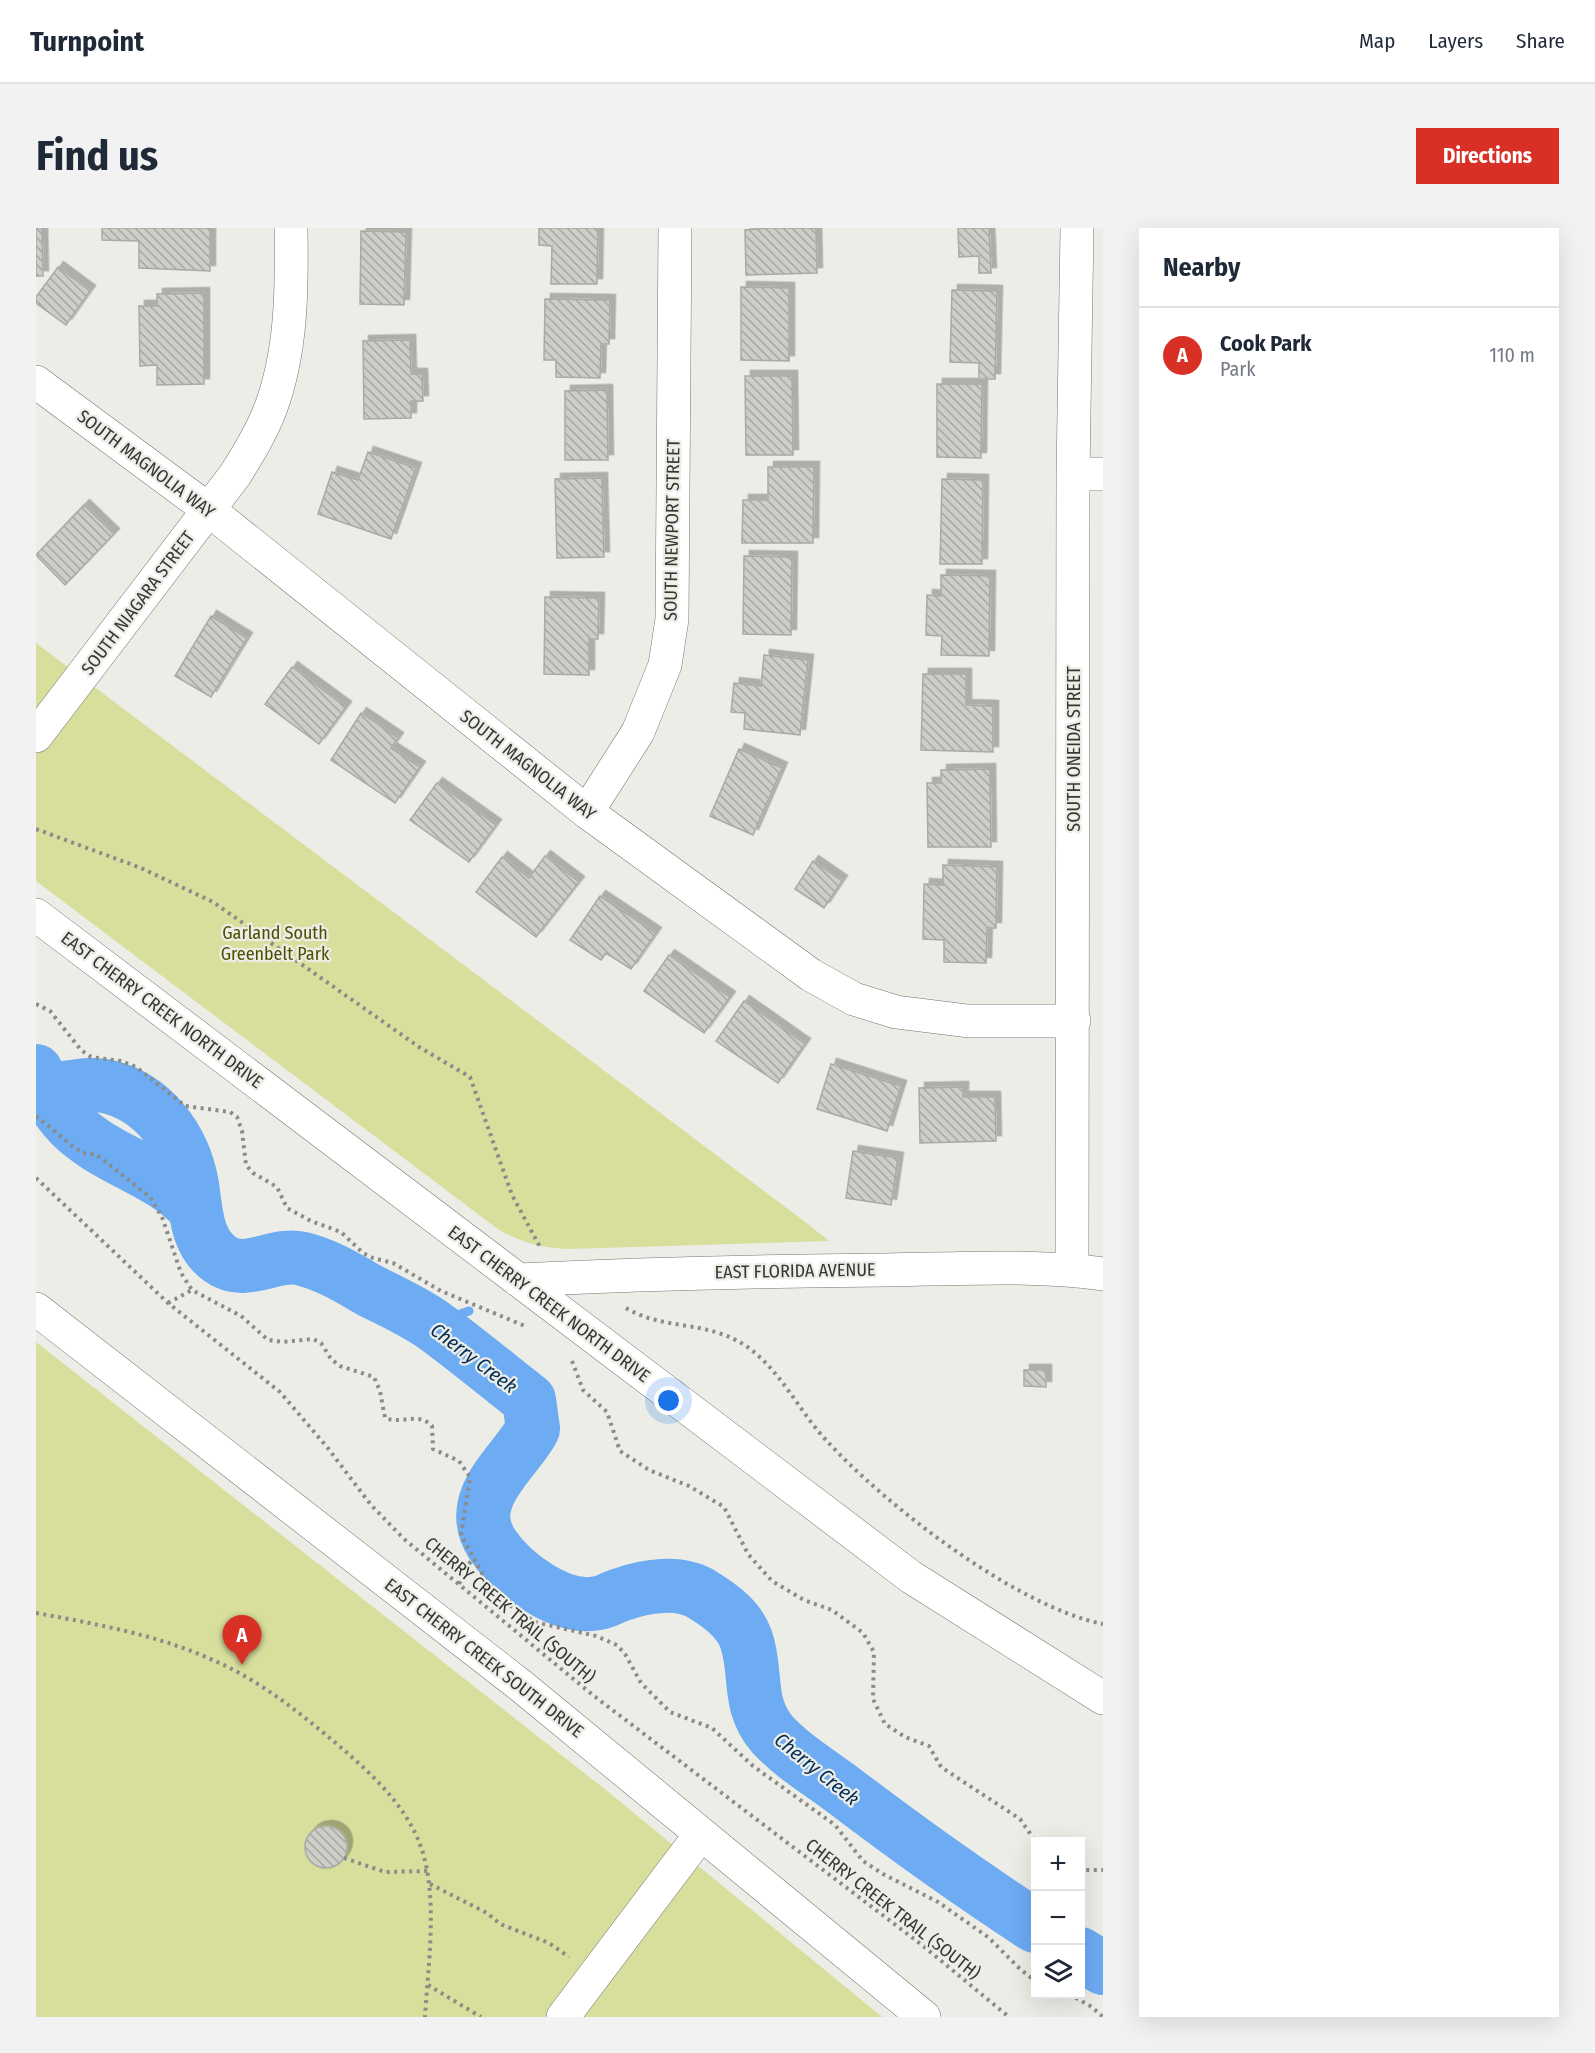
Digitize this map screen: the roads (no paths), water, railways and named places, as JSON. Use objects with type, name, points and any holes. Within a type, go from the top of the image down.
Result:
[{"type":"street","name":"SOUTH NIAGARA STREET","points":[[36,736],[235,475],[258,436],[278,386],[288,333],[291,228]]},
{"type":"street","name":"SOUTH NEWPORT STREET","points":[[587,812],[638,732],[665,665],[672,619],[675,228]]},
{"type":"street","name":"SOUTH ONEIDA STREET","points":[[1077,228],[1088,474],[1074,1021],[1088,1272]]},
{"type":"street","name":"SOUTH MAGNOLIA WAY","points":[[36,382],[209,510],[587,812],[811,975],[855,999],[896,1012],[968,1021],[1074,1021]]},
{"type":"street","name":"EAST CHERRY CREEK NORTH DRIVE","points":[[36,915],[911,1577],[1103,1698]]},
{"type":"street","name":"EAST FLORIDA AVENUE","points":[[518,1280],[747,1271],[1088,1272]]},
{"type":"street","name":"EAST CHERRY CREEK SOUTH DRIVE","points":[[36,1309],[520,1685],[924,2017]]},
{"type":"street","points":[[564,2017],[701,1834]]},
{"type":"waterway","name":"Cherry Creek","points":[[36,1071],[51,1100],[71,1125],[101,1148],[166,1184],[195,1209]]},
{"type":"waterway","name":"Cherry Creek","points":[[47,1089],[105,1086],[138,1099],[152,1110],[164,1122],[182,1152],[192,1185],[198,1225],[206,1244],[220,1259],[240,1266],[293,1257],[329,1268],[425,1320],[529,1400],[533,1429],[494,1482],[487,1497],[484,1512],[485,1527],[492,1544],[512,1567],[553,1596],[584,1604],[604,1602],[640,1589],[662,1586],[684,1587],[703,1595],[729,1614],[743,1632],[749,1652],[759,1711],[772,1734],[806,1764],[914,1843],[1031,1923]]},
{"type":"waterway","points":[[431,1324],[469,1311]]},
{"type":"waterway","name":"Cherry Creek","points":[[1085,1957],[1103,1968]]},
{"type":"place","name":"Cook Park","points":[[242,1665]]},
{"type":"park label","name":"Garland South Greenbelt Park","points":[[275,943]]}]
